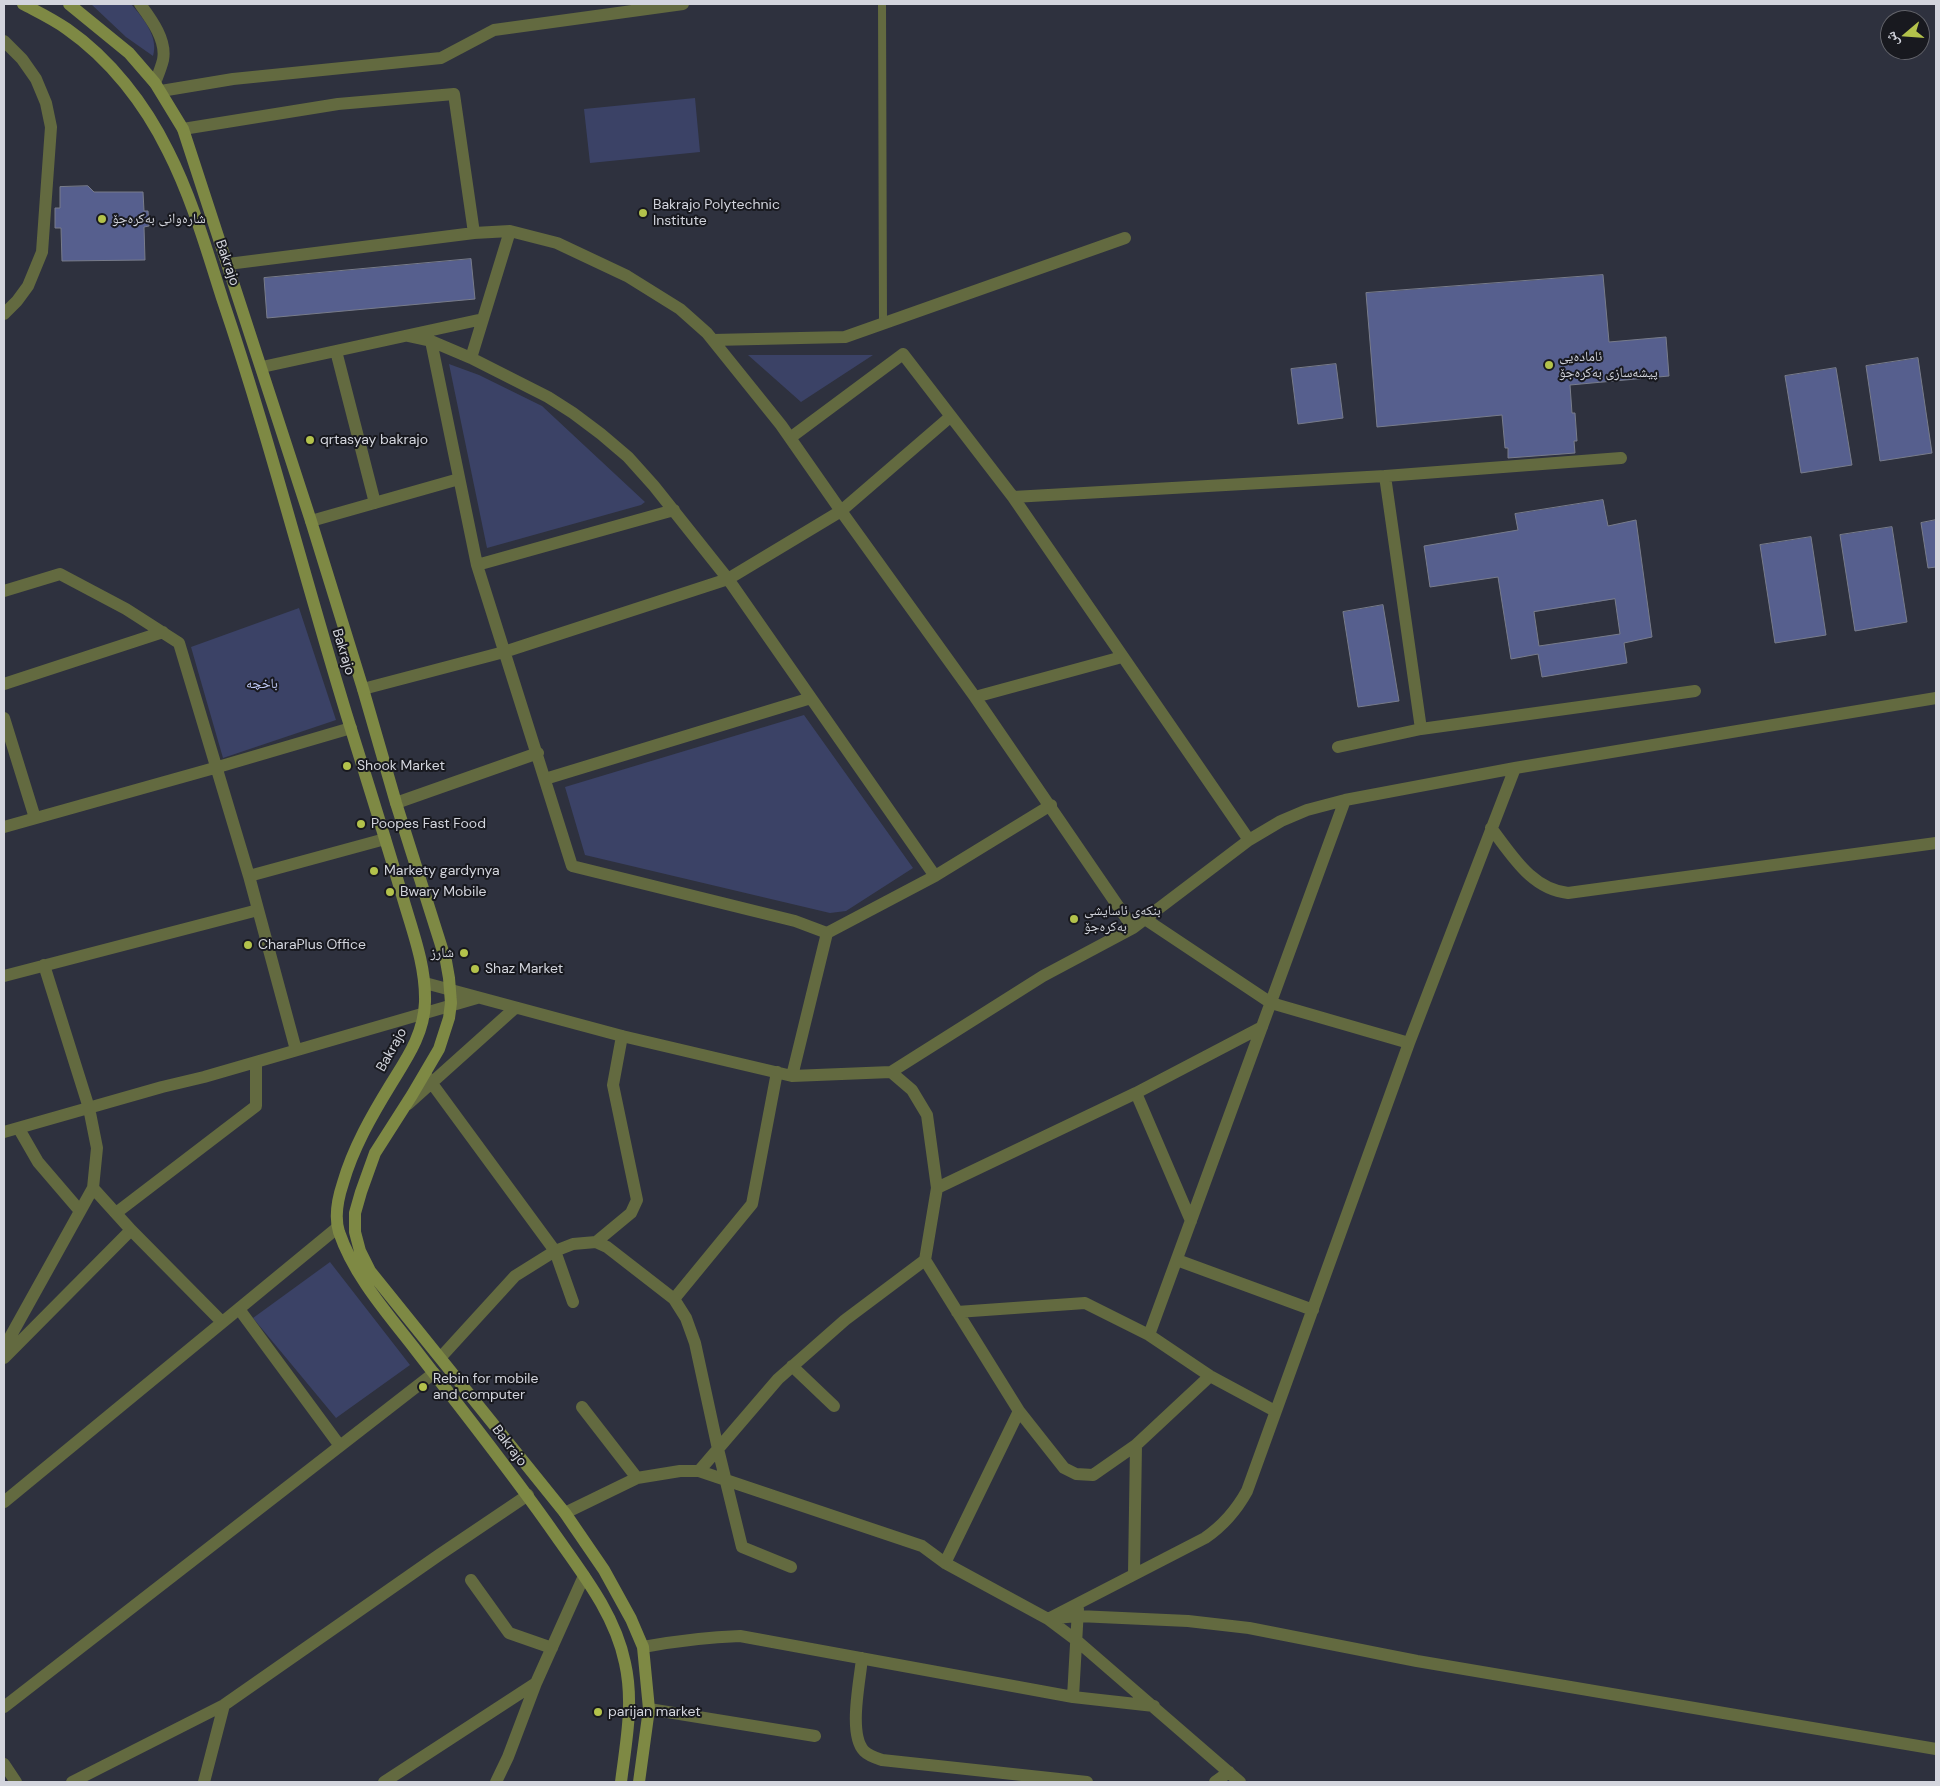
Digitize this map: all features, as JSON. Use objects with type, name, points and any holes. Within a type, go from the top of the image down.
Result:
[{"type":"street","name":"Bakrajo","points":[[24,4],[64,27],[109,64],[145,113],[167,149],[185,188],[242,358],[418,950],[425,983],[424,1014],[419,1034],[364,1132],[346,1172],[338,1201],[337,1228],[368,1287],[528,1495],[608,1614],[619,1639],[626,1664],[629,1688],[630,1718],[621,1782]]},
{"type":"street","name":"Bakrajo","points":[[69,4],[129,53],[158,87],[183,129],[311,521],[446,961],[450,1006],[445,1034],[428,1079],[404,1107],[375,1153],[355,1213],[360,1251],[370,1271],[565,1513],[604,1570],[630,1619],[643,1647],[648,1709],[639,1782]]},
{"type":"street","points":[[140,4],[154,24],[161,42],[163,59],[158,87],[441,58],[494,30],[683,4]]},
{"type":"street","points":[[4,40],[22,59],[36,80],[46,103],[50,127],[42,252],[28,286],[4,314]]},
{"type":"street","points":[[183,129],[338,104],[454,94],[474,233]]},
{"type":"street","points":[[471,358],[510,231]]},
{"type":"street","points":[[228,264],[474,233],[510,231],[558,243],[627,276],[680,309],[713,340],[790,438],[1051,805],[1133,928]]},
{"type":"street","points":[[713,340],[845,337],[1125,238]]},
{"type":"street","points":[[262,367],[483,320]]},
{"type":"street","points":[[408,336],[430,341],[471,358],[548,397],[573,413],[628,457],[674,510],[728,579],[935,876]]},
{"type":"street","points":[[430,341],[478,565],[572,866],[795,921],[827,933],[935,876],[1051,805]]},
{"type":"street","points":[[336,351],[375,503]]},
{"type":"street","points":[[790,438],[903,354],[1012,497],[1249,840]]},
{"type":"street","points":[[363,689],[504,652],[728,579],[841,512],[950,417]]},
{"type":"street","points":[[1012,497],[1385,476],[1621,458]]},
{"type":"street","points":[[1385,476],[1422,729]]},
{"type":"street","points":[[311,521],[459,479]]},
{"type":"street","points":[[478,565],[674,510]]},
{"type":"street","points":[[4,591],[60,574],[126,609],[180,643],[249,876],[296,1050]]},
{"type":"street","points":[[4,684],[163,632]]},
{"type":"street","points":[[975,698],[1122,657]]},
{"type":"street","points":[[1338,747],[1422,729],[1696,691]]},
{"type":"street","points":[[545,779],[811,698]]},
{"type":"street","points":[[425,983],[622,1036],[792,1076],[891,1072],[1043,976],[1133,928],[1249,840],[1281,821],[1307,810],[1345,800],[1515,768],[1936,698]]},
{"type":"street","points":[[4,718],[35,818]]},
{"type":"street","points":[[4,827],[218,768],[351,728]]},
{"type":"street","points":[[396,803],[538,753]]},
{"type":"street","points":[[1048,1619],[1078,1609],[1134,1573],[1219,1529],[1233,1514],[1247,1491],[1409,1043],[1515,768]]},
{"type":"street","points":[[1150,1335],[1345,800]]},
{"type":"street","points":[[1491,828],[1533,878],[1544,887],[1568,893],[1936,843]]},
{"type":"street","points":[[249,876],[385,839]]},
{"type":"street","points":[[4,976],[258,910]]},
{"type":"street","points":[[1145,919],[1270,1003],[1409,1043]]},
{"type":"street","points":[[792,1076],[827,933]]},
{"type":"street","points":[[4,1348],[93,1188],[97,1148],[90,1108],[44,965]]},
{"type":"street","points":[[4,1132],[478,998]]},
{"type":"street","points":[[516,1008],[428,1079],[555,1251],[573,1302]]},
{"type":"street","points":[[937,1188],[1136,1092],[1262,1027]]},
{"type":"street","points":[[596,1242],[631,1213],[637,1200],[613,1085],[622,1036]]},
{"type":"street","points":[[116,1213],[256,1106],[256,1062]]},
{"type":"street","points":[[674,1299],[752,1204],[777,1072]]},
{"type":"street","points":[[891,1072],[912,1090],[927,1115],[937,1188],[925,1260],[1019,1410],[1064,1468],[1076,1474],[1093,1475],[1136,1445],[1210,1376]]},
{"type":"street","points":[[1136,1092],[1191,1221]]},
{"type":"street","points":[[19,1129],[38,1162],[80,1212]]},
{"type":"street","points":[[93,1188],[131,1230],[222,1322]]},
{"type":"street","points":[[4,1502],[337,1228]]},
{"type":"street","points":[[4,1358],[131,1230]]},
{"type":"street","points":[[441,1357],[515,1276],[555,1251],[586,1242],[596,1242],[607,1247],[674,1299],[692,1331],[742,1547],[792,1567]]},
{"type":"street","points":[[700,1471],[778,1379],[845,1320],[925,1260]]},
{"type":"street","points":[[1177,1260],[1313,1310]]},
{"type":"street","points":[[958,1312],[1085,1304],[1150,1335],[1210,1376],[1275,1411]]},
{"type":"street","points":[[238,1309],[340,1446]]},
{"type":"street","points":[[792,1366],[834,1406]]},
{"type":"street","points":[[4,1707],[434,1373]]},
{"type":"street","points":[[582,1407],[637,1478]]},
{"type":"street","points":[[945,1563],[1019,1410]]},
{"type":"street","points":[[1134,1573],[1136,1445]]},
{"type":"street","points":[[565,1513],[637,1478],[680,1471],[700,1471],[922,1546],[945,1563],[1048,1619],[1076,1640],[1154,1706],[1240,1782]]},
{"type":"street","points":[[72,1782],[224,1705],[431,1560],[528,1495]]},
{"type":"street","points":[[496,1782],[508,1757],[536,1683],[584,1576]]},
{"type":"street","points":[[470,1580],[509,1633],[552,1648]]},
{"type":"street","points":[[1073,1697],[1078,1609]]},
{"type":"street","points":[[1078,1609],[1249,1628],[1427,1663],[1936,1749]]},
{"type":"street","points":[[643,1647],[687,1639],[740,1636],[1073,1697],[1154,1706]]},
{"type":"street","points":[[862,1658],[856,1728],[864,1750],[872,1757],[882,1760],[1087,1782]]},
{"type":"street","points":[[384,1782],[536,1683]]},
{"type":"street","points":[[204,1782],[224,1705]]},
{"type":"street","points":[[648,1709],[815,1736]]},
{"type":"street","points":[[4,1764],[16,1782]]},
{"type":"street","points":[[1216,1782],[1229,1772]]},
{"type":"lane","points":[[882,4],[883,324]]},
{"type":"green space","points":[[91,4],[131,4],[152,35],[154,42],[153,56],[126,37]]},
{"type":"green space","points":[[695,98],[700,152],[590,163],[584,109]]},
{"type":"green space","points":[[748,355],[873,355],[801,402]]},
{"type":"green space","points":[[449,364],[479,375],[542,406],[645,502],[641,505],[487,548]]},
{"type":"green space","name":"باخچە","points":[[299,608],[336,720],[223,758],[191,647]]},
{"type":"green space","points":[[804,715],[913,868],[846,911],[830,913],[585,855],[565,787]]},
{"type":"green space","points":[[330,1262],[410,1365],[336,1418],[253,1318]]},
{"type":"building","name":"شارەوانی بەکرەجۆ","points":[[88,186],[94,192],[143,192],[144,211],[148,211],[149,226],[144,227],[145,260],[62,261],[61,228],[55,228],[55,208],[60,208],[60,187]]},
{"type":"building","points":[[471,259],[475,299],[267,318],[264,278]]},
{"type":"building","points":[[1603,275],[1609,342],[1666,337],[1669,376],[1570,385],[1572,413],[1575,413],[1577,441],[1574,441],[1575,453],[1508,458],[1508,448],[1505,448],[1502,415],[1377,427],[1366,293]]},
{"type":"building","points":[[1918,358],[1932,453],[1880,461],[1866,366]]},
{"type":"building","points":[[1336,364],[1343,418],[1298,424],[1291,369]]},
{"type":"building","points":[[1836,368],[1852,465],[1801,473],[1785,376]]},
{"type":"building","points":[[1603,500],[1608,526],[1636,520],[1652,637],[1624,643],[1627,663],[1542,677],[1538,654],[1511,659],[1498,577],[1430,587],[1424,546],[1518,530],[1515,514]],"holes":[[[1615,599],[1620,634],[1539,646],[1534,612]]]},
{"type":"building","points":[[1936,520],[1936,567],[1928,568],[1921,523]]},
{"type":"building","points":[[1892,527],[1907,622],[1855,631],[1840,535]]},
{"type":"building","points":[[1811,537],[1826,635],[1775,643],[1760,545]]},
{"type":"building","points":[[1383,605],[1399,701],[1358,707],[1343,612]]},
{"type":"place","name":"Bakrajo Polytechnic Institute","points":[[643,213]]},
{"type":"place","name":"شارەوانی بەکرەجۆ","points":[[102,219]]},
{"type":"place","name":"ئامادەیی پیشەسازی بەکرەجۆ","points":[[1549,365]]},
{"type":"place","name":"qrtasyay bakrajo","points":[[310,440]]},
{"type":"place","name":"Shook Market","points":[[347,766]]},
{"type":"place","name":"Poopes Fast Food","points":[[361,824]]},
{"type":"place","name":"Markety gardynya","points":[[374,871]]},
{"type":"place","name":"Bwary Mobile","points":[[390,892]]},
{"type":"place","name":"بنکەی ئاسایشی بەکرەجۆ","points":[[1074,919]]},
{"type":"place","name":"CharaPlus Office","points":[[248,945]]},
{"type":"place","name":"شارز","points":[[464,953]]},
{"type":"place","name":"Shaz Market","points":[[475,969]]},
{"type":"place","name":"Rebin for mobile and computer","points":[[423,1387]]},
{"type":"place","name":"parijan market","points":[[598,1712]]}]
